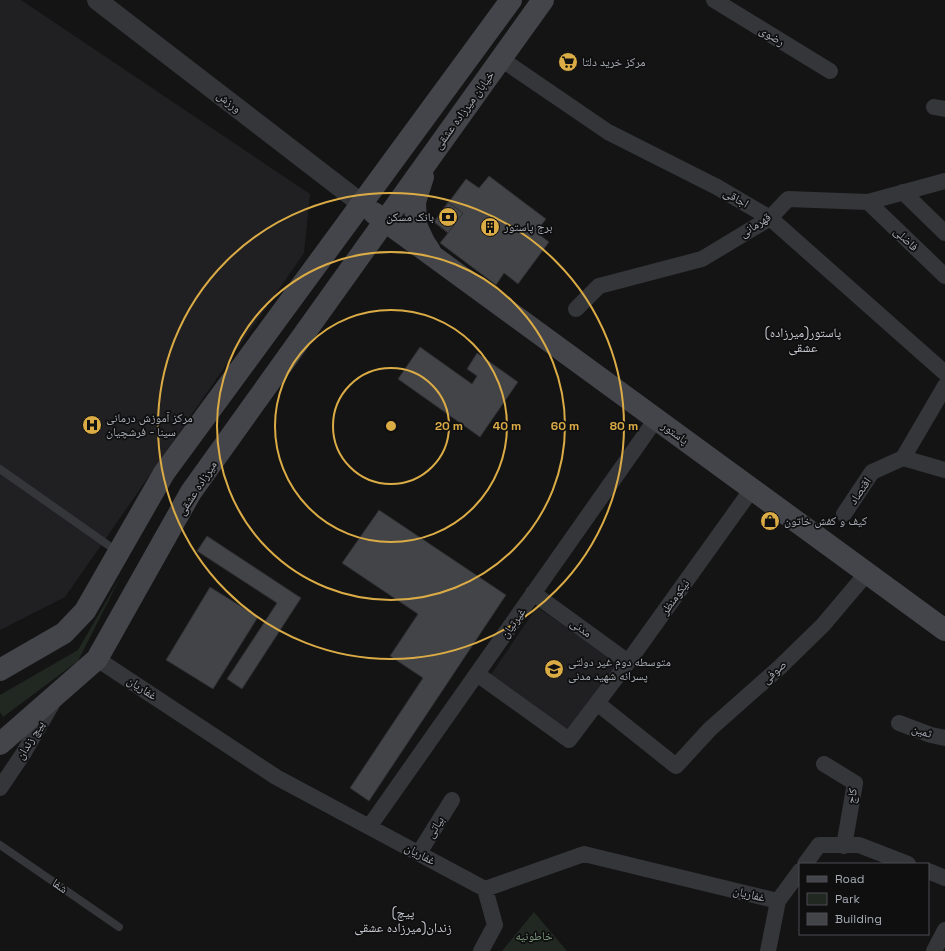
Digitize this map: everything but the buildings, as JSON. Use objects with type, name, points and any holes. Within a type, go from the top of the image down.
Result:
[{"type":"main road","points":[[0,670],[64,633],[85,610],[164,473],[511,0]]},
{"type":"main road","name":"خیابان میرزاده عشقی","points":[[385,221],[543,0]]},
{"type":"main road","points":[[431,156],[420,183],[415,202],[416,225],[431,254]]},
{"type":"main road","name":"پاستور","points":[[362,204],[945,630]]},
{"type":"main road","name":"میرزاده عشقی","points":[[0,744],[97,659],[191,492],[385,221]]},
{"type":"main road","points":[[164,473],[191,492]]},
{"type":"street","name":"ورزش","points":[[97,0],[362,204]]},
{"type":"street","name":"رضوی","points":[[714,0],[830,71]]},
{"type":"street","name":"اجاقی","points":[[501,59],[608,132],[717,187],[770,218],[943,366]]},
{"type":"street","name":"قهرمانی","points":[[576,309],[599,286],[702,259],[770,218],[788,199],[868,202],[945,181]]},
{"type":"street","points":[[904,192],[945,233]]},
{"type":"street","name":"فاضلی","points":[[868,202],[945,276]]},
{"type":"street","points":[[945,386],[903,458],[945,470]]},
{"type":"street","name":"غیرتیان","points":[[369,827],[656,419]]},
{"type":"street","name":"اقتصاد","points":[[844,514],[872,472],[903,458]]},
{"type":"street","name":"نیکومنظر","points":[[477,674],[569,740],[628,662],[752,489]]},
{"type":"street","name":"صوفی","points":[[597,703],[676,766],[710,729],[780,667],[823,625],[867,573]]},
{"type":"street","name":"مدنی","points":[[533,593],[628,662]]},
{"type":"street","name":"غفاریان","points":[[97,659],[276,777],[485,889],[584,854],[788,895]]},
{"type":"street","name":"پیچ زندان","points":[[0,788],[23,754],[59,692]]},
{"type":"street","name":"ثمین","points":[[899,724],[931,735],[945,738]]},
{"type":"street","name":"کاج","points":[[824,764],[855,783],[844,846]]},
{"type":"street","name":"بیاتی","points":[[419,853],[452,800]]},
{"type":"street","points":[[807,863],[819,846],[859,845],[905,863]]},
{"type":"street","points":[[929,872],[945,878]]},
{"type":"street","points":[[768,951],[788,895],[799,873]]},
{"type":"street","points":[[481,951],[495,926],[485,889]]},
{"type":"street","points":[[934,951],[945,930]]},
{"type":"lane","points":[[0,469],[119,553]]},
{"type":"lane","name":"شفا","points":[[0,845],[119,927]]},
{"type":"shaded area","name":"مرکز آموزش درمانی سینا - فرشچیان","points":[[0,0],[21,0],[310,194],[304,253],[65,597],[0,630]]},
{"type":"shaded area","name":"متوسطه دوم غیر دولتی پسرانه شهید مدنی","points":[[537,607],[617,662],[570,731],[490,676]]},
{"type":"green space","points":[[121,576],[78,661],[3,717],[0,712],[0,695],[78,650]]},
{"type":"green space","name":"خاطونیه","points":[[534,912],[567,951],[502,951]]},
{"type":"place","name":"مرکز خرید دلتا","points":[[568,62]]},
{"type":"place","name":"بانک مسکن","points":[[448,217]]},
{"type":"place","name":"برج پاستور","points":[[490,227]]},
{"type":"place","name":"مرکز آموزش درمانی سینا - فرشچیان","points":[[92,425]]},
{"type":"place","name":"کیف و کفش خاتون","points":[[770,521]]},
{"type":"place","name":"متوسطه دوم غیر دولتی پسرانه شهید مدنی","points":[[554,669]]},
{"type":"district","name":"(پاستور(میرزاده عشقی","points":[[803,340]]},
{"type":"district","name":"(پیچ زندان(میرزاده عشقی","points":[[403,920]]}]
